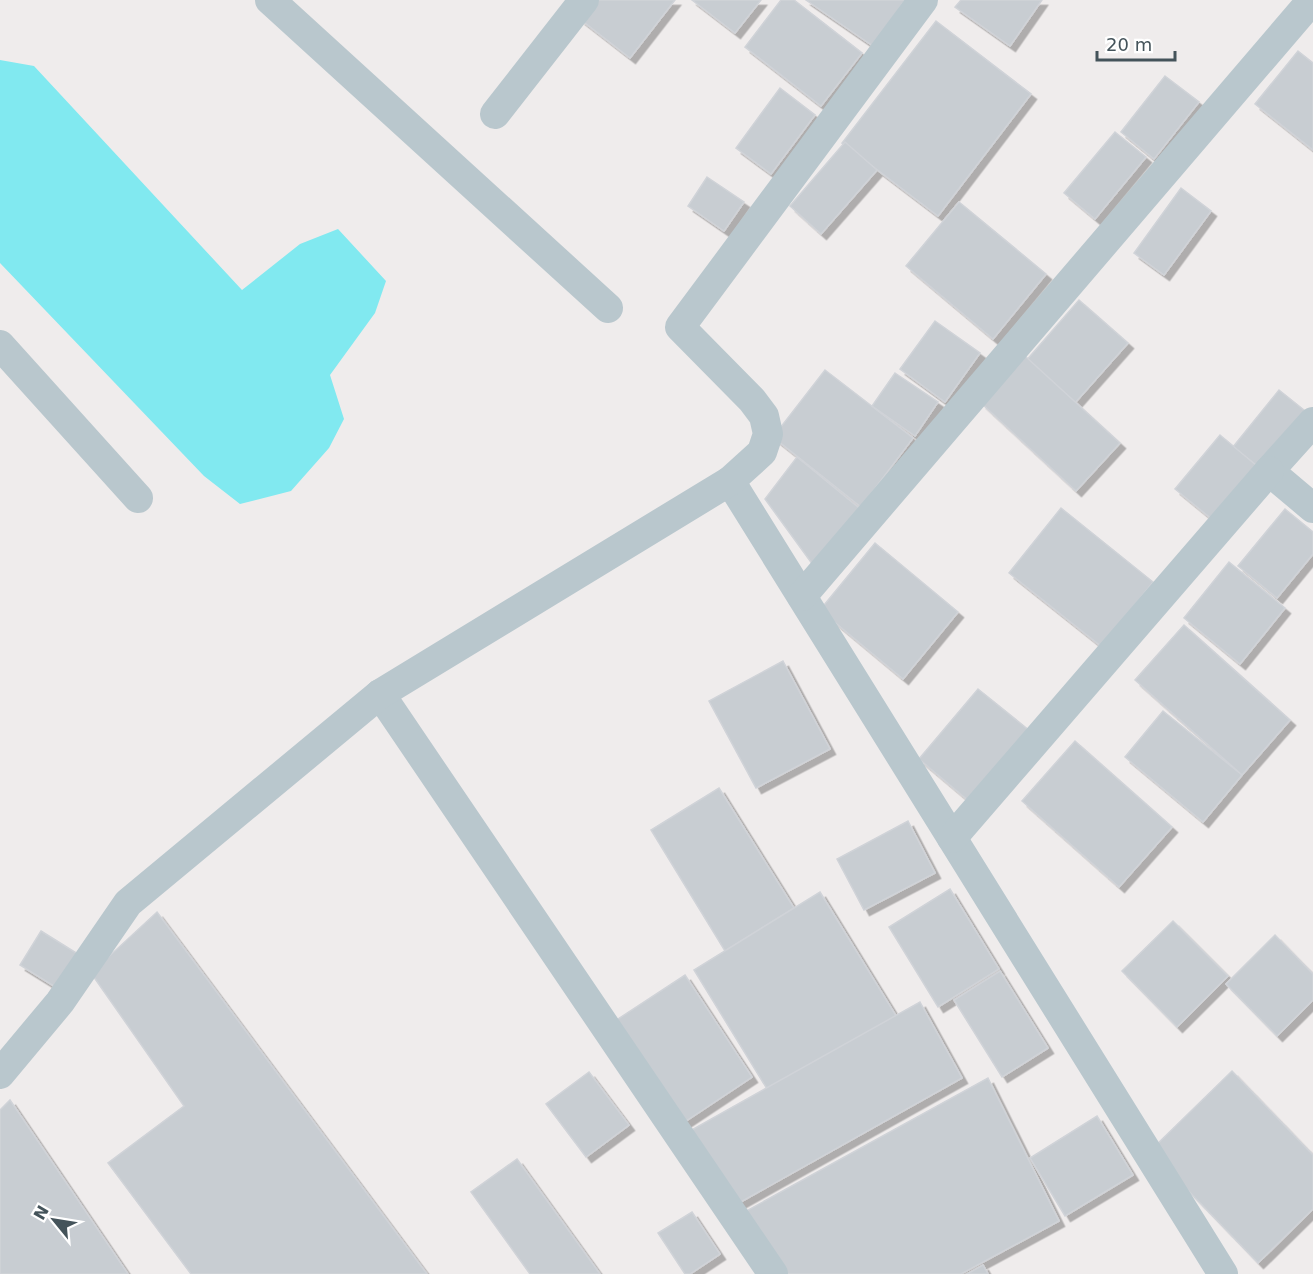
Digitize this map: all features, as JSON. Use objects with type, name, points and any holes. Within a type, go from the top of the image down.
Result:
[{"type":"street","points":[[270,0],[608,308]]},
{"type":"street","points":[[495,114],[584,0]]},
{"type":"street","points":[[0,1074],[60,1002],[128,903],[380,694],[730,482],[762,452],[768,434],[764,416],[752,400],[680,327],[923,0]]},
{"type":"street","points":[[802,596],[1312,0]]},
{"type":"street","points":[[0,345],[138,498]]},
{"type":"street","points":[[952,838],[1313,422]]},
{"type":"street","points":[[1269,471],[1313,508]]},
{"type":"street","points":[[730,482],[1223,1274]]},
{"type":"street","points":[[380,694],[773,1274]]},
{"type":"water","points":[[0,60],[34,66],[242,290],[300,244],[338,229],[386,281],[375,313],[330,375],[344,419],[329,448],[291,491],[240,504],[204,476],[0,263]]},
{"type":"building","points":[[595,0],[675,0],[630,58],[580,19]]},
{"type":"building","points":[[692,0],[761,0],[735,33]]},
{"type":"building","points":[[781,0],[794,0],[862,53],[821,106],[745,47]]},
{"type":"building","points":[[806,0],[905,0],[873,46]]},
{"type":"building","points":[[961,0],[1042,0],[1010,46],[955,7]]},
{"type":"building","points":[[936,21],[1031,94],[938,216],[842,143]]},
{"type":"building","points":[[1298,51],[1313,63],[1313,150],[1255,104]]},
{"type":"building","points":[[1165,76],[1199,102],[1154,159],[1121,132]]},
{"type":"building","points":[[780,88],[815,115],[771,174],[736,148]]},
{"type":"building","points":[[1115,132],[1146,157],[1095,219],[1064,193]]},
{"type":"building","points":[[845,142],[877,170],[821,234],[790,206]]},
{"type":"building","points":[[707,177],[744,202],[724,231],[688,206]]},
{"type":"building","points":[[1181,188],[1211,211],[1164,275],[1134,253]]},
{"type":"building","points":[[959,202],[1046,274],[993,339],[906,266]]},
{"type":"building","points":[[1079,300],[1128,343],[1074,404],[1025,362]]},
{"type":"building","points":[[935,321],[980,353],[945,402],[900,369]]},
{"type":"building","points":[[1025,356],[1120,443],[1076,491],[981,403]]},
{"type":"building","points":[[825,370],[913,438],[861,507],[773,437]]},
{"type":"building","points":[[895,373],[938,402],[915,436],[872,406]]},
{"type":"building","points":[[1279,390],[1309,414],[1264,471],[1233,447]]},
{"type":"building","points":[[1220,435],[1257,466],[1213,520],[1175,489]]},
{"type":"building","points":[[797,457],[859,508],[813,565],[765,499]]},
{"type":"building","points":[[1061,508],[1153,582],[1102,647],[1009,573]]},
{"type":"building","points":[[1285,509],[1313,532],[1313,554],[1277,598],[1238,566]]},
{"type":"building","points":[[875,543],[958,612],[903,679],[820,610]]},
{"type":"building","points":[[1229,562],[1285,608],[1240,664],[1184,618]]},
{"type":"building","points":[[1184,625],[1290,720],[1242,775],[1135,680]]},
{"type":"building","points":[[783,661],[830,749],[756,788],[709,701]]},
{"type":"building","points":[[978,689],[1030,731],[970,802],[919,759]]},
{"type":"building","points":[[1163,711],[1242,775],[1203,822],[1125,757]]},
{"type":"building","points":[[1075,741],[1172,827],[1119,887],[1022,801]]},
{"type":"building","points":[[719,788],[794,908],[725,951],[651,830]]},
{"type":"building","points":[[908,821],[935,873],[864,910],[837,859]]},
{"type":"building","points":[[950,889],[999,969],[938,1007],[889,927]]},
{"type":"building","points":[[820,892],[898,1019],[772,1097],[694,970]]},
{"type":"building","points":[[157,912],[427,1274],[191,1274],[108,1163],[184,1106],[91,973]]},
{"type":"building","points":[[1173,921],[1228,976],[1177,1027],[1122,971]]},
{"type":"building","points":[[41,931],[78,954],[57,988],[20,965]]},
{"type":"building","points":[[1275,935],[1313,974],[1313,1000],[1277,1036],[1226,984]]},
{"type":"building","points":[[1000,971],[1048,1048],[1002,1077],[954,1000]]},
{"type":"building","points":[[685,975],[752,1077],[683,1123],[615,1021]]},
{"type":"building","points":[[920,1002],[962,1078],[730,1208],[688,1132]]},
{"type":"building","points":[[1232,1071],[1313,1155],[1313,1209],[1258,1263],[1150,1151]]},
{"type":"building","points":[[589,1072],[629,1125],[586,1157],[546,1104]]},
{"type":"building","points":[[988,1078],[1059,1221],[961,1274],[770,1274],[739,1215]]},
{"type":"building","points":[[10,1100],[128,1274],[0,1274],[0,1110]]},
{"type":"building","points":[[1097,1116],[1133,1175],[1065,1216],[1030,1158]]},
{"type":"building","points":[[517,1159],[600,1274],[530,1274],[471,1192]]},
{"type":"building","points":[[692,1212],[720,1254],[690,1274],[685,1274],[658,1233]]},
{"type":"building","points":[[983,1265],[988,1274],[967,1274]]}]
